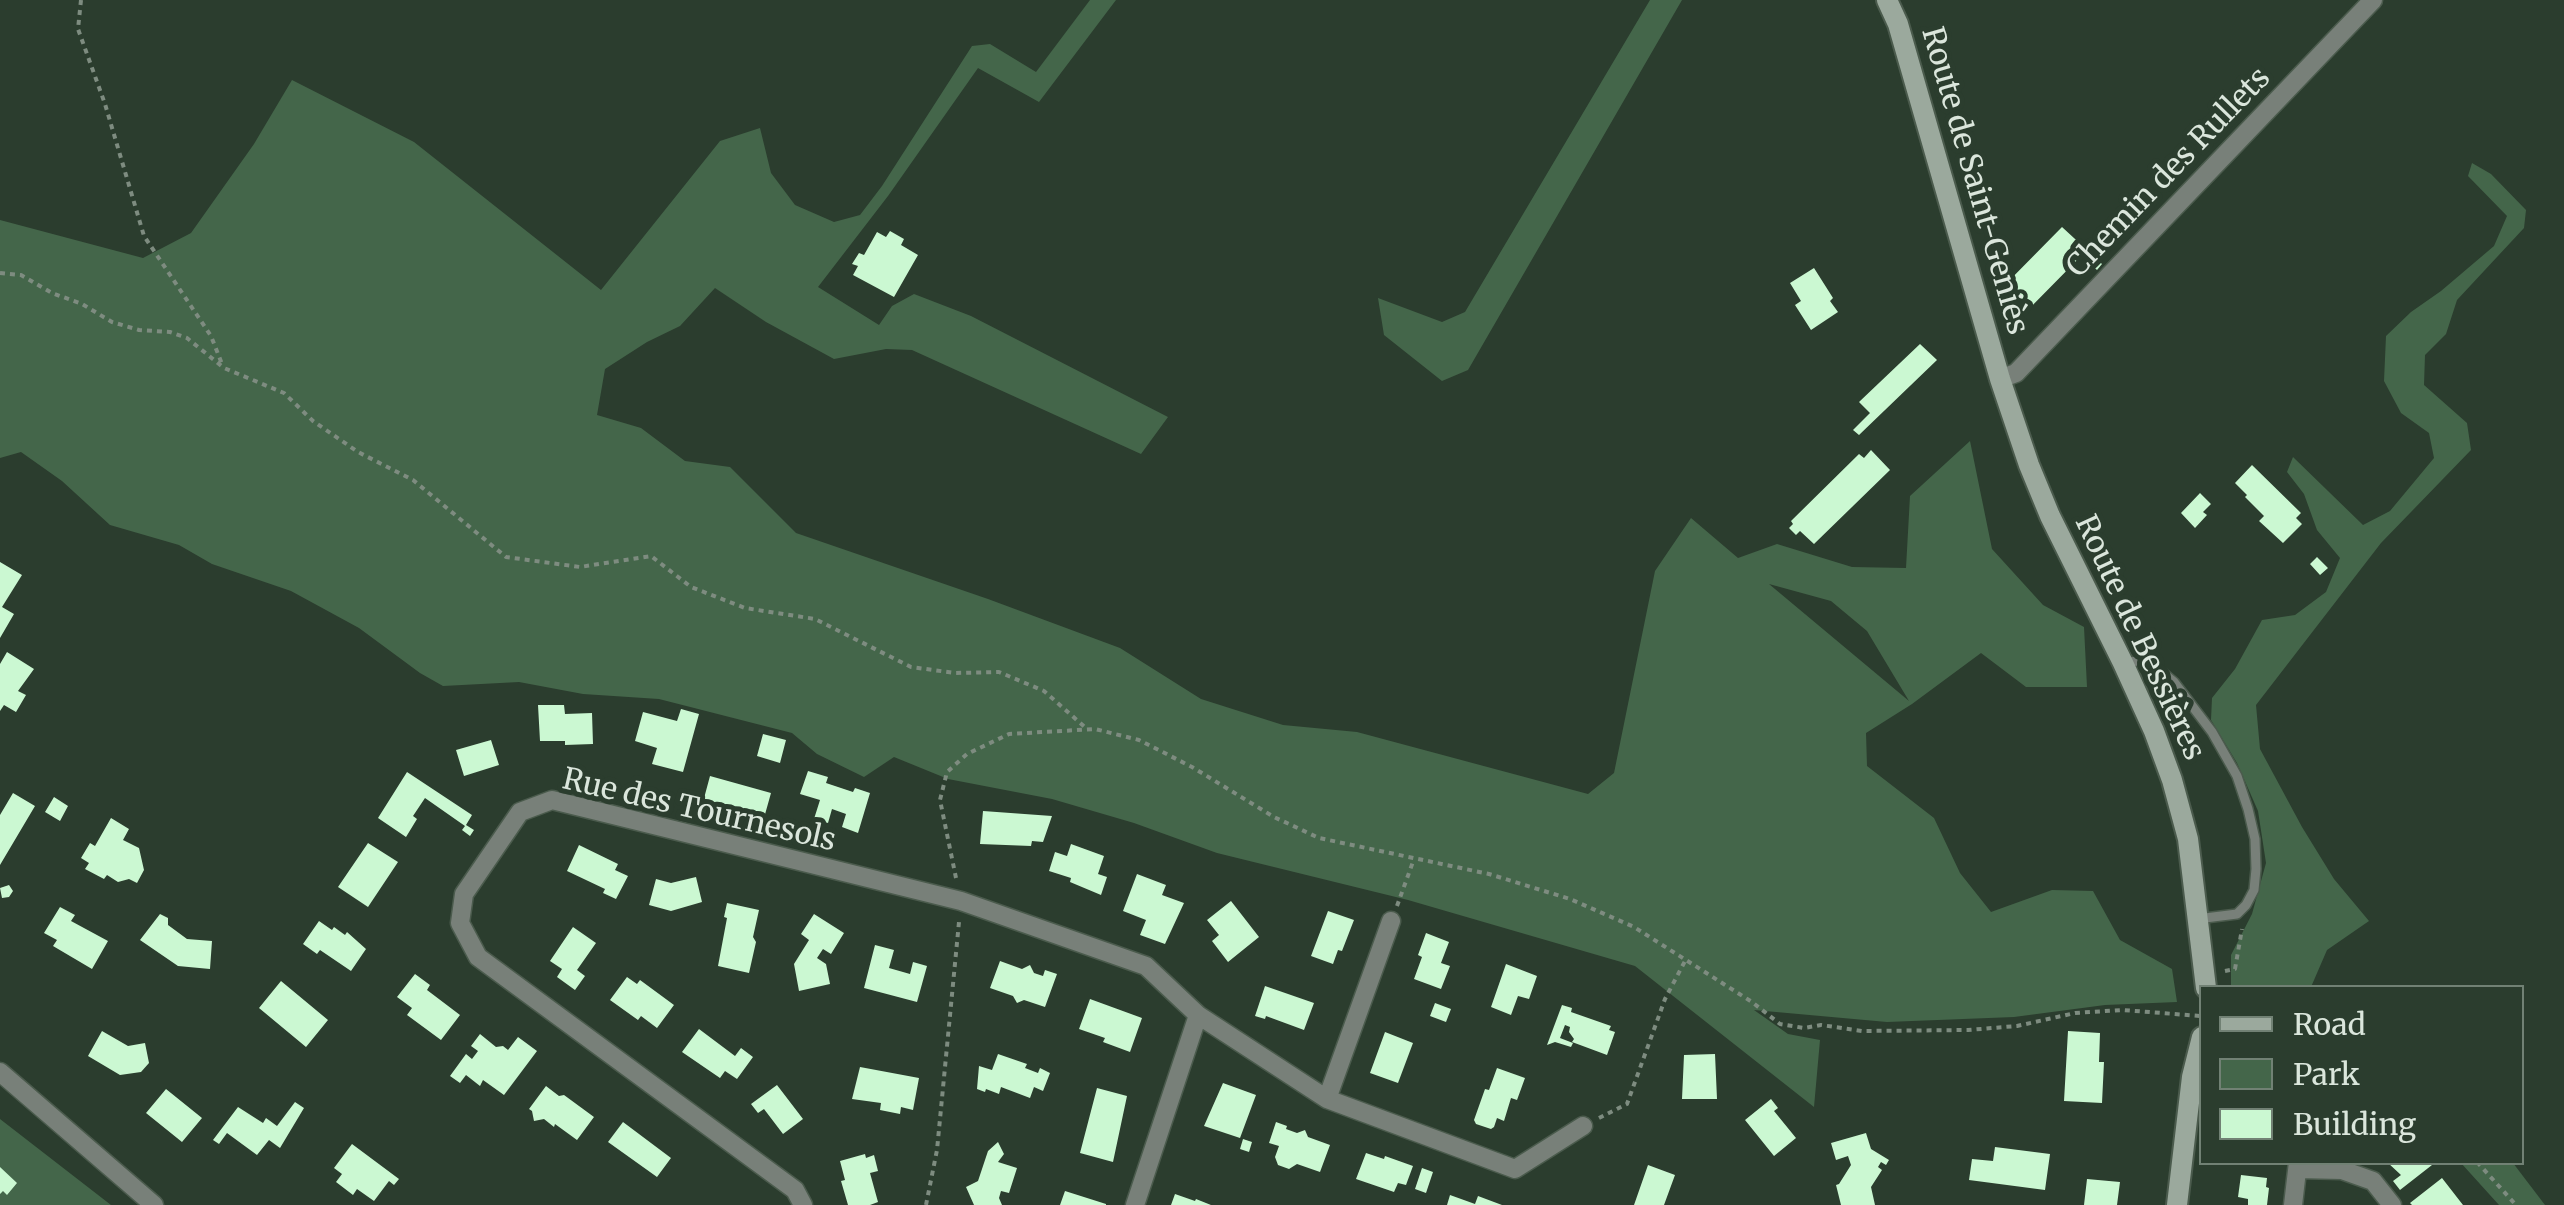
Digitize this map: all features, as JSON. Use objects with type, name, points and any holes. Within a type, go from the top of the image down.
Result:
[{"type":"main road","name":"Route de Saint-Geniès","points":[[1887,0],[1898,24],[2000,379]]},
{"type":"main road","name":"Route de Bessières","points":[[2000,379],[2050,516],[2124,663],[2172,780],[2188,839],[2205,981]]},
{"type":"main road","points":[[2177,1205],[2199,1048]]},
{"type":"street","name":"Chemin des Rullets","points":[[2000,379],[2016,373],[2373,0]]},
{"type":"street","name":"Rue des Tournesols","points":[[803,1205],[796,1190],[478,957],[460,923],[464,894],[520,812],[552,800],[961,900],[1146,966],[1198,1015],[1327,1100],[1515,1170],[1583,1126]]},
{"type":"street","points":[[1327,1100],[1392,921]]},
{"type":"street","points":[[1136,1205],[1198,1015]]},
{"type":"street","points":[[0,1072],[154,1205]]},
{"type":"street","points":[[2293,1205],[2298,1166],[2342,1170],[2374,1181],[2392,1205]]},
{"type":"lane","points":[[2124,663],[2138,661],[2155,666],[2174,682],[2212,732],[2237,776],[2255,839],[2254,890],[2237,914],[2198,919]]},
{"type":"path","points":[[81,0],[78,29],[144,236],[211,336],[224,368]]},
{"type":"path","points":[[0,273],[21,276],[112,322],[187,338],[224,368],[284,394],[313,421],[358,452],[414,480],[506,558],[580,566],[651,556],[691,586],[746,608],[816,618],[912,667],[955,673],[999,672],[1044,692],[1087,729]]},
{"type":"path","points":[[926,1205],[937,1150],[961,900],[940,800],[947,772],[967,754],[1009,734],[1095,729],[1138,740],[1318,838],[1489,874],[1570,899],[1634,927],[1780,1024],[1862,1031],[1968,1030],[2017,1026],[2074,1013],[2122,1010],[2199,1016]]},
{"type":"path","points":[[1392,921],[1414,859]]},
{"type":"path","points":[[2205,981],[2235,969],[2246,905]]},
{"type":"path","points":[[1583,1126],[1627,1104],[1665,999],[1685,961]]},
{"type":"path","points":[[2480,1165],[2516,1205]]},
{"type":"green space","points":[[1090,0],[1116,0],[1039,102],[978,68],[818,287],[879,325],[892,306],[914,294],[971,316],[1168,417],[1141,454],[912,350],[886,349],[834,359],[766,322],[715,288],[680,326],[605,369],[597,415],[641,428],[685,461],[730,467],[796,533],[1120,648],[1201,699],[1283,725],[1357,732],[1588,794],[1614,773],[1655,571],[1691,518],[1738,558],[1777,544],[1852,567],[1906,568],[1910,496],[1970,441],[1992,549],[2043,605],[2084,627],[2087,687],[2026,687],[1981,653],[1866,733],[1867,766],[1934,818],[1960,873],[1991,912],[2052,890],[2093,891],[2120,940],[2172,969],[2177,1002],[2105,1005],[2014,1017],[1887,1022],[1754,1010],[1788,1034],[1820,1040],[1814,1107],[1635,966],[1408,900],[1217,853],[1052,799],[948,779],[894,757],[864,777],[817,754],[792,733],[659,699],[583,694],[519,682],[443,686],[359,628],[291,591],[212,564],[179,545],[110,525],[62,481],[21,452],[0,458],[0,220],[143,258],[191,233],[254,144],[292,80],[414,142],[601,290],[720,141],[760,128],[771,173],[795,205],[834,222],[860,215],[972,46],[990,44],[1036,72]],"holes":[[[1769,584],[1831,601],[1867,631],[1909,701]]]},
{"type":"green space","points":[[1650,0],[1682,0],[1468,370],[1442,381],[1384,335],[1378,298],[1442,322],[1465,312]]},
{"type":"green space","points":[[2472,163],[2491,174],[2526,210],[2524,228],[2457,300],[2446,334],[2425,355],[2424,385],[2467,423],[2471,450],[2381,543],[2256,705],[2260,749],[2334,879],[2369,921],[2327,950],[2312,985],[2231,985],[2231,955],[2252,914],[2266,863],[2258,811],[2237,763],[2211,720],[2212,698],[2235,669],[2262,620],[2295,615],[2326,592],[2340,558],[2317,530],[2304,494],[2287,472],[2293,457],[2363,525],[2390,511],[2434,458],[2429,433],[2401,413],[2384,381],[2386,336],[2494,246],[2507,216],[2468,176]]},
{"type":"green space","points":[[0,1119],[111,1205],[0,1205]]},
{"type":"green space","points":[[2463,1165],[2515,1165],[2545,1205],[2499,1205]]},
{"type":"building","points":[[2062,227],[2087,250],[2019,319],[1997,293]]},
{"type":"building","points":[[890,231],[904,239],[901,245],[918,255],[894,297],[853,275],[858,266],[852,264],[859,253],[864,255],[877,232],[886,237]]},
{"type":"building","points":[[2092,254],[2102,264],[2097,270],[2087,260]]},
{"type":"building","points":[[1814,268],[1838,312],[1811,330],[1795,305],[1801,301],[1790,283]]},
{"type":"building","points":[[1920,344],[1937,360],[1859,435],[1853,430],[1870,413],[1859,402]]},
{"type":"building","points":[[1871,450],[1890,470],[1814,544],[1800,531],[1796,535],[1789,528],[1791,521],[1859,454],[1864,458]]},
{"type":"building","points":[[2252,465],[2301,513],[2296,518],[2302,524],[2283,543],[2259,521],[2264,516],[2235,483]]},
{"type":"building","points":[[2200,493],[2211,504],[2195,528],[2181,513]]},
{"type":"building","points":[[2317,557],[2328,568],[2320,575],[2310,564]]},
{"type":"building","points":[[0,562],[22,575],[2,607],[14,614],[0,638]]},
{"type":"building","points":[[7,652],[34,669],[18,691],[26,695],[16,712],[4,705],[0,711],[0,664]]},
{"type":"building","points":[[538,705],[564,705],[565,714],[592,713],[593,744],[540,741]]},
{"type":"building","points":[[681,709],[699,714],[683,772],[652,764],[657,748],[635,741],[643,712],[677,721]]},
{"type":"building","points":[[763,734],[786,740],[780,763],[757,756]]},
{"type":"building","points":[[491,740],[499,765],[464,776],[456,750]]},
{"type":"building","points":[[808,771],[828,777],[826,783],[870,793],[858,833],[842,827],[846,814],[832,809],[828,823],[814,819],[820,800],[800,794]]},
{"type":"building","points":[[407,772],[472,815],[466,825],[474,830],[470,836],[462,830],[465,826],[425,798],[406,837],[378,818]]},
{"type":"building","points":[[710,776],[771,793],[764,818],[703,802]]},
{"type":"building","points":[[13,793],[35,806],[0,865],[0,815]]},
{"type":"building","points":[[54,797],[68,806],[60,821],[45,812]]},
{"type":"building","points":[[983,811],[1052,816],[1043,842],[1032,841],[1031,846],[980,844]]},
{"type":"building","points":[[111,818],[129,829],[123,840],[139,848],[144,870],[137,883],[129,879],[118,882],[107,875],[104,879],[85,869],[89,863],[81,858],[90,843],[95,846]]},
{"type":"building","points":[[368,843],[398,862],[368,907],[338,887]]},
{"type":"building","points":[[1071,844],[1104,856],[1098,874],[1107,877],[1101,895],[1049,871],[1055,852],[1067,856]]},
{"type":"building","points":[[579,845],[618,864],[615,870],[628,876],[616,899],[603,893],[605,889],[567,871]]},
{"type":"building","points":[[1137,874],[1166,885],[1162,895],[1184,903],[1165,944],[1140,935],[1146,920],[1123,911]]},
{"type":"building","points":[[696,877],[702,902],[671,911],[649,905],[656,879],[671,883]]},
{"type":"building","points":[[9,885],[13,891],[2,898],[0,888]]},
{"type":"building","points":[[1231,901],[1259,937],[1228,962],[1212,941],[1219,935],[1207,920]]},
{"type":"building","points":[[727,903],[759,910],[749,973],[718,966]]},
{"type":"building","points":[[60,907],[75,915],[71,921],[108,941],[92,969],[53,946],[57,940],[44,933]]},
{"type":"building","points":[[1328,911],[1354,920],[1333,964],[1311,956]]},
{"type":"building","points":[[160,914],[187,939],[212,941],[210,969],[178,966],[140,940]]},
{"type":"building","points":[[814,914],[844,933],[831,954],[823,949],[817,958],[826,964],[830,984],[799,991],[794,964],[809,940],[801,934]]},
{"type":"building","points":[[319,921],[332,930],[334,927],[345,935],[347,932],[366,949],[351,971],[320,950],[317,954],[303,944]]},
{"type":"building","points":[[573,927],[596,943],[577,970],[585,976],[575,990],[557,977],[562,969],[550,961]]},
{"type":"building","points":[[1426,933],[1449,942],[1441,963],[1450,966],[1441,989],[1414,979]]},
{"type":"building","points":[[875,945],[894,950],[889,968],[910,974],[913,962],[927,966],[917,1002],[864,988]]},
{"type":"building","points":[[1000,961],[1022,969],[1030,965],[1034,973],[1043,976],[1045,970],[1057,974],[1045,1007],[1024,1000],[1017,1003],[1013,996],[990,988]]},
{"type":"building","points":[[1506,964],[1537,976],[1529,999],[1518,996],[1511,1015],[1491,1007]]},
{"type":"building","points":[[415,974],[430,985],[427,990],[460,1015],[441,1040],[407,1015],[412,1008],[397,997]]},
{"type":"building","points":[[627,977],[637,984],[640,980],[674,1005],[657,1028],[610,1000]]},
{"type":"building","points":[[281,981],[328,1020],[306,1047],[259,1008]]},
{"type":"building","points":[[1265,986],[1314,1003],[1304,1030],[1266,1016],[1255,1016]]},
{"type":"building","points":[[1090,999],[1142,1018],[1130,1052],[1079,1029]]},
{"type":"building","points":[[1435,1003],[1451,1009],[1446,1022],[1430,1016]]},
{"type":"building","points":[[1562,1005],[1611,1026],[1609,1030],[1615,1032],[1607,1055],[1572,1042],[1570,1027],[1565,1025],[1560,1038],[1573,1043],[1571,1047],[1555,1042],[1547,1045]]},
{"type":"building","points":[[699,1029],[735,1056],[741,1048],[753,1057],[737,1079],[725,1071],[720,1078],[682,1052]]},
{"type":"building","points":[[102,1031],[128,1046],[145,1043],[149,1063],[141,1072],[120,1075],[88,1056]]},
{"type":"building","points":[[2068,1031],[2100,1033],[2099,1062],[2104,1062],[2102,1103],[2064,1101]]},
{"type":"building","points":[[1385,1032],[1413,1043],[1398,1083],[1370,1073]]},
{"type":"building","points":[[480,1034],[496,1047],[508,1050],[518,1037],[537,1051],[504,1095],[483,1080],[480,1086],[466,1075],[460,1083],[450,1076],[466,1054],[472,1059],[478,1051],[471,1046]]},
{"type":"building","points":[[998,1054],[1027,1064],[1025,1068],[1038,1073],[1040,1068],[1050,1073],[1043,1091],[1034,1087],[1030,1098],[1001,1087],[999,1094],[977,1089],[979,1066],[992,1070]]},
{"type":"building","points":[[1715,1054],[1717,1099],[1682,1099],[1684,1055]]},
{"type":"building","points":[[860,1067],[919,1078],[913,1110],[901,1107],[900,1114],[880,1110],[881,1103],[852,1099]]},
{"type":"building","points":[[1497,1068],[1525,1078],[1517,1100],[1511,1098],[1504,1121],[1497,1118],[1491,1129],[1474,1120]]},
{"type":"building","points":[[1223,1083],[1256,1095],[1240,1138],[1204,1126]]},
{"type":"building","points":[[777,1085],[803,1119],[783,1134],[764,1109],[758,1113],[751,1104]]},
{"type":"building","points":[[546,1086],[594,1117],[577,1140],[544,1119],[534,1121],[529,1109]]},
{"type":"building","points":[[1097,1088],[1127,1096],[1113,1162],[1080,1153]]},
{"type":"building","points":[[166,1089],[202,1118],[182,1142],[146,1113]]},
{"type":"building","points":[[1771,1099],[1778,1108],[1774,1111],[1796,1138],[1774,1156],[1745,1120]]},
{"type":"building","points":[[295,1102],[304,1108],[280,1148],[269,1140],[257,1155],[227,1133],[219,1144],[213,1140],[238,1107],[263,1123],[266,1118],[277,1126]]},
{"type":"building","points":[[623,1122],[671,1158],[657,1177],[608,1142]]},
{"type":"building","points":[[1276,1122],[1297,1133],[1305,1130],[1308,1137],[1330,1145],[1320,1172],[1297,1164],[1289,1169],[1278,1165],[1275,1157],[1279,1146],[1269,1143]]},
{"type":"building","points":[[1866,1133],[1871,1149],[1889,1160],[1886,1165],[1881,1162],[1878,1167],[1882,1170],[1871,1187],[1875,1205],[1841,1205],[1836,1185],[1851,1165],[1848,1156],[1836,1160],[1831,1143]]},
{"type":"building","points":[[1243,1139],[1252,1142],[1249,1152],[1240,1149]]},
{"type":"building","points":[[998,1142],[1004,1154],[998,1162],[1017,1168],[1009,1193],[1001,1191],[1002,1205],[974,1205],[966,1187],[978,1181],[988,1151]]},
{"type":"building","points":[[352,1144],[399,1179],[394,1185],[389,1181],[374,1201],[357,1189],[353,1195],[336,1182],[342,1174],[334,1168]]},
{"type":"building","points":[[1995,1147],[2050,1154],[2045,1190],[1969,1180],[1972,1159],[1993,1161]]},
{"type":"building","points":[[1366,1153],[1413,1166],[1406,1185],[1398,1183],[1394,1192],[1356,1179]]},
{"type":"building","points":[[865,1154],[866,1158],[874,1155],[878,1171],[870,1173],[878,1202],[848,1205],[840,1161]]},
{"type":"building","points":[[1648,1165],[1675,1175],[1664,1205],[1634,1205]]},
{"type":"building","points":[[2390,1165],[2432,1165],[2400,1190],[2393,1181],[2401,1175]]},
{"type":"building","points":[[0,1167],[17,1183],[7,1195],[3,1191],[0,1194]]},
{"type":"building","points":[[1422,1168],[1433,1172],[1426,1193],[1415,1189]]},
{"type":"building","points":[[2241,1175],[2267,1178],[2267,1205],[2248,1205],[2248,1199],[2238,1197]]},
{"type":"building","points":[[2442,1178],[2463,1205],[2410,1203]]},
{"type":"building","points":[[2087,1179],[2120,1182],[2117,1205],[2084,1205]]},
{"type":"building","points":[[1065,1191],[1106,1204],[1106,1205],[1060,1205]]},
{"type":"building","points":[[1175,1194],[1196,1199],[1211,1205],[1171,1205]]},
{"type":"building","points":[[1450,1195],[1475,1204],[1478,1196],[1502,1205],[1447,1205]]}]
